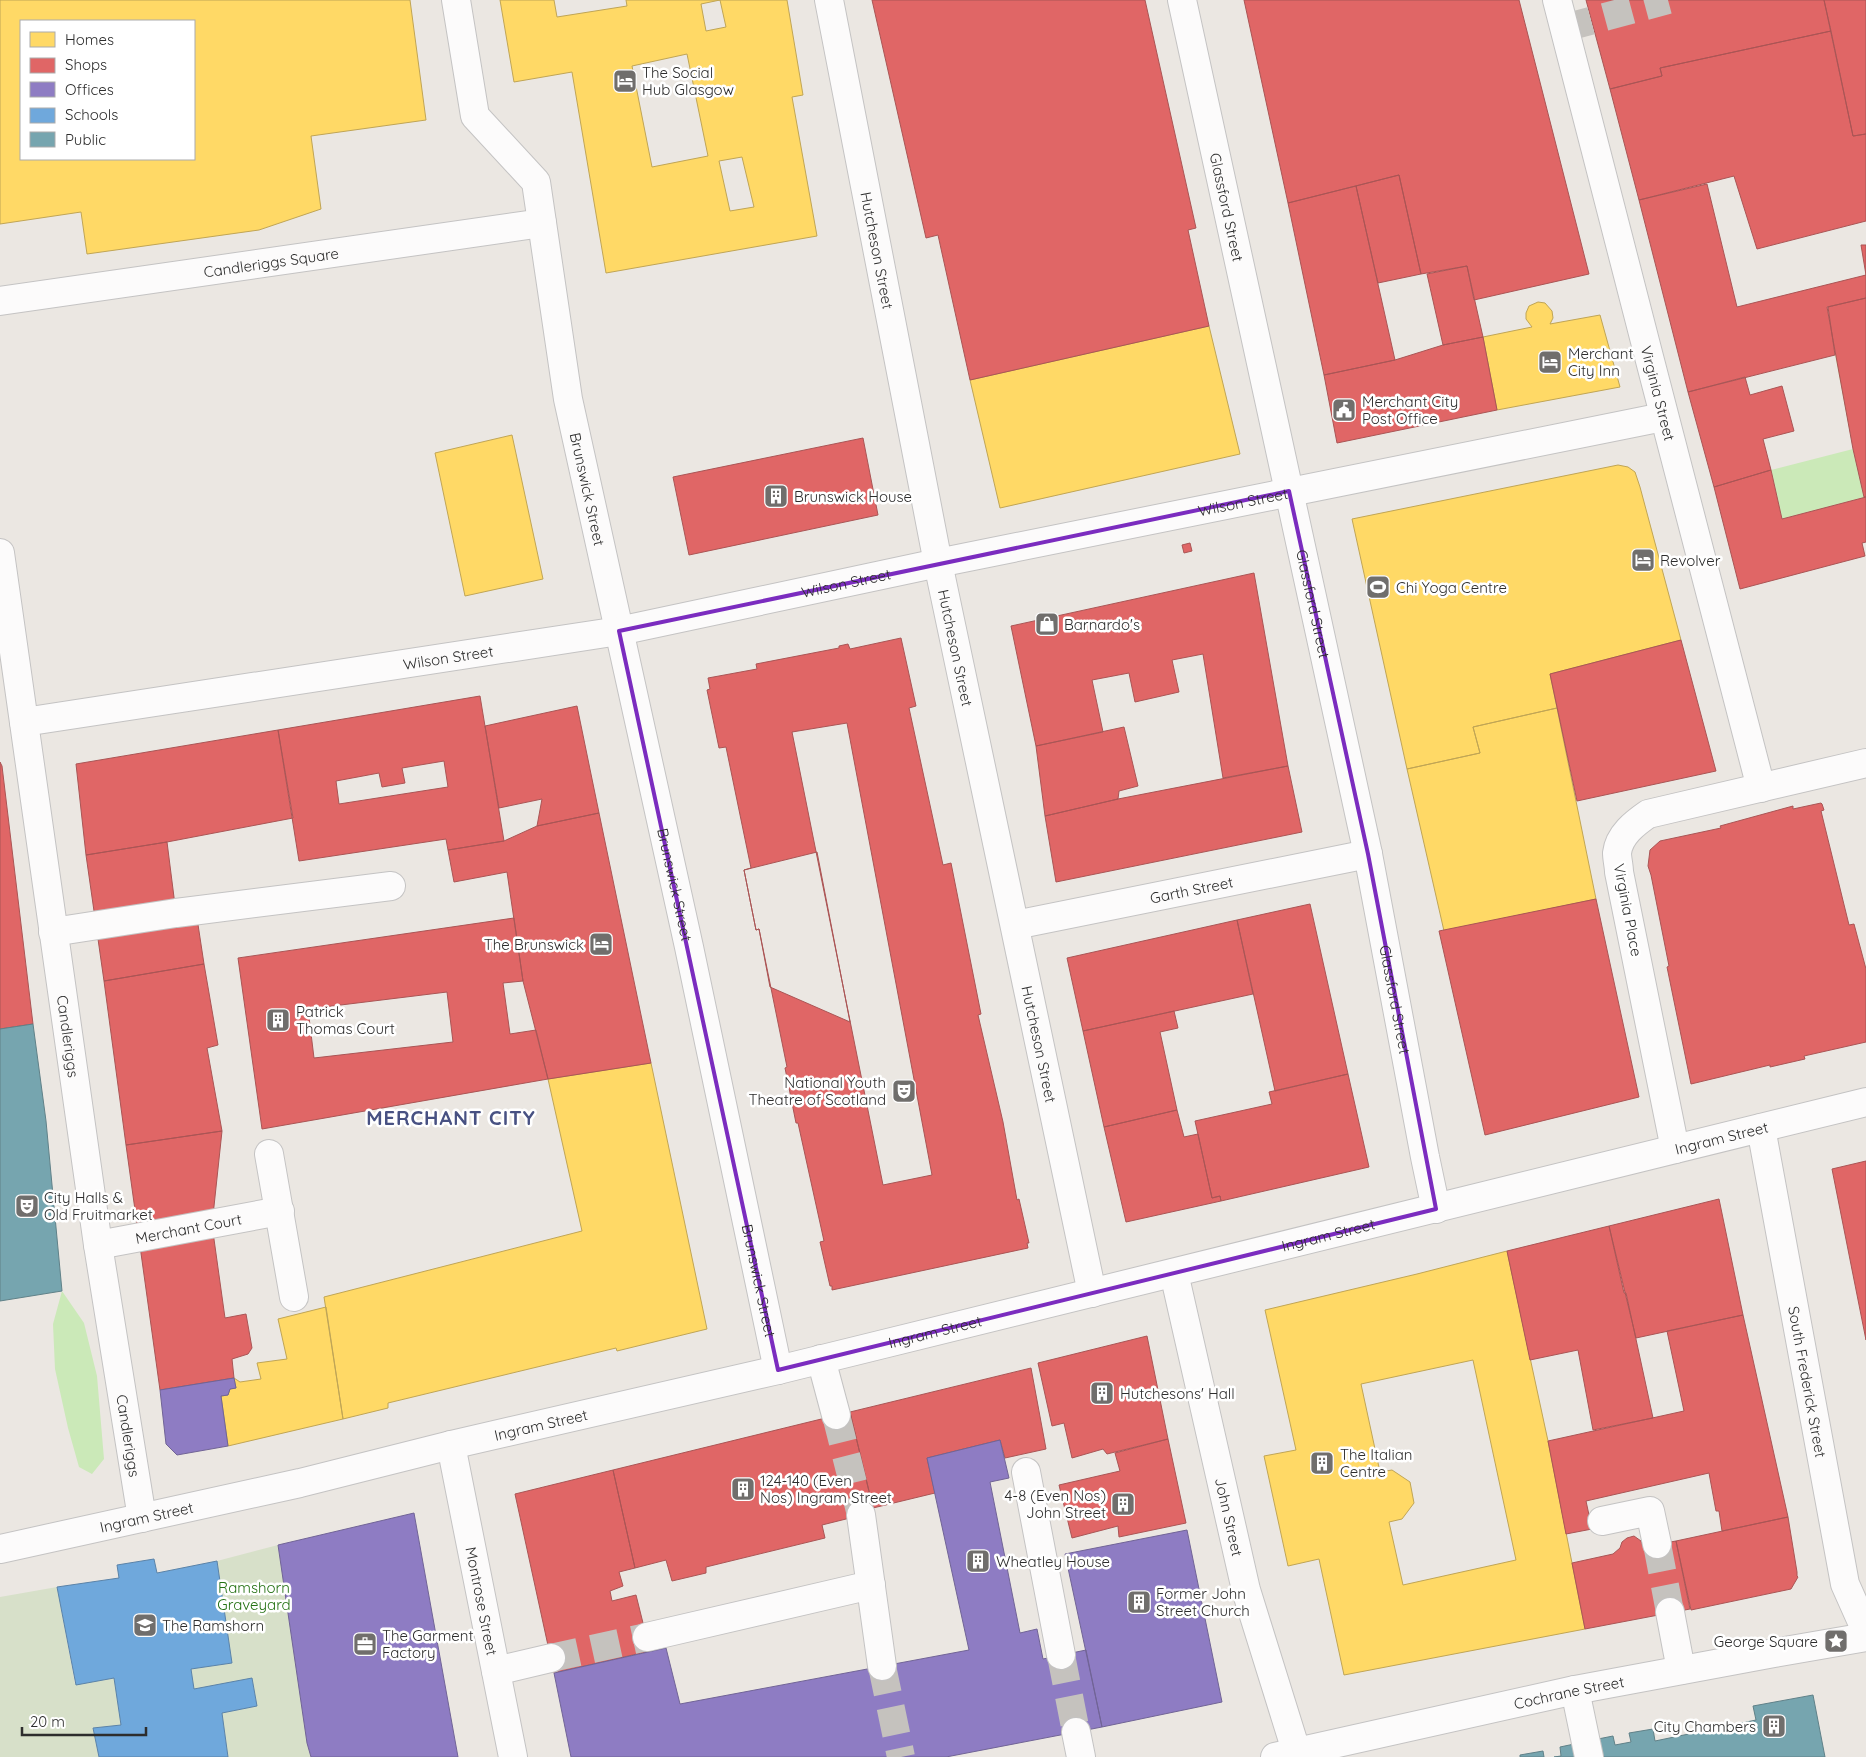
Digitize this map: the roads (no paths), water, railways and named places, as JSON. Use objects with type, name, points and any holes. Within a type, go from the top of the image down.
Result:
[{"type":"street","name":"Brunswick Street","points":[[456,0],[475,116],[536,182],[568,399],[690,947],[778,1370]]},
{"type":"street","name":"Hutcheson Street","points":[[829,0],[938,563],[1092,1293]]},
{"type":"street","name":"Glassford Street","points":[[1182,0],[1368,854],[1436,1209]]},
{"type":"street","name":"Virginia Street","points":[[1557,0],[1663,418],[1761,788]]},
{"type":"street","name":"Candleriggs Square","points":[[0,301],[542,223]]},
{"type":"street","name":"Wilson Street","points":[[24,722],[619,632],[938,563],[1289,491],[1663,418]]},
{"type":"street","name":"Candleriggs","points":[[0,553],[7,647],[24,722],[98,1245],[142,1518]]},
{"type":"street","name":"Virginia Place","points":[[1675,1149],[1620,872],[1617,852],[1623,838],[1632,824],[1648,814],[1866,763]]},
{"type":"street","name":"Garth Street","points":[[1015,925],[1368,854]]},
{"type":"street","points":[[54,932],[176,913],[391,886]]},
{"type":"street","name":"Ingram Street","points":[[0,1548],[300,1483],[451,1445],[778,1370],[1866,1102]]},
{"type":"street","name":"South Frederick Street","points":[[1761,1128],[1845,1584],[1866,1631]]},
{"type":"street","points":[[268,1154],[280,1211],[294,1298]]},
{"type":"street","name":"Merchant Court","points":[[98,1245],[280,1211]]},
{"type":"street","name":"John Street","points":[[1174,1273],[1246,1590],[1290,1756]]},
{"type":"street","points":[[821,1359],[836,1416]]},
{"type":"street","name":"Montrose Street","points":[[451,1445],[513,1757]]},
{"type":"street","points":[[1026,1472],[1061,1655]]},
{"type":"street","points":[[1602,1521],[1650,1511],[1657,1544]]},
{"type":"street","points":[[861,1515],[882,1666]]},
{"type":"street","points":[[647,1637],[871,1585]]},
{"type":"street","points":[[1670,1612],[1681,1670]]},
{"type":"street","name":"Cochrane Street","points":[[1290,1756],[1574,1690],[1866,1638]]},
{"type":"street","points":[[496,1672],[551,1658]]},
{"type":"street","points":[[1574,1690],[1589,1757]]},
{"type":"tunnel","points":[[1564,28],[1668,0]]},
{"type":"tunnel","points":[[836,1415],[861,1515]]},
{"type":"tunnel","points":[[1657,1544],[1670,1612]]},
{"type":"tunnel","points":[[551,1658],[647,1637]]},
{"type":"tunnel","points":[[1061,1655],[1076,1732]]},
{"type":"tunnel","points":[[882,1666],[901,1757]]},
{"type":"place","name":"The Social Hub Glasgow","points":[[625,81]]},
{"type":"place","name":"Merchant City Inn","points":[[1550,362]]},
{"type":"place","name":"Merchant City Post Office","points":[[1344,410]]},
{"type":"place","name":"Brunswick House","points":[[776,496]]},
{"type":"place","name":"Revolver","points":[[1643,560]]},
{"type":"place","name":"Chi Yoga Centre","points":[[1378,587]]},
{"type":"place","name":"Barnardo's","points":[[1047,624]]},
{"type":"place","name":"The Brunswick","points":[[601,944]]},
{"type":"place","name":"Patrick Thomas Court","points":[[278,1020]]},
{"type":"place","name":"National Youth Theatre of Scotland","points":[[904,1091]]},
{"type":"place","name":"City Halls & Old Fruitmarket","points":[[27,1206]]},
{"type":"place","name":"Hutchesons' Hall","points":[[1102,1393]]},
{"type":"place","name":"The Italian Centre","points":[[1322,1463]]},
{"type":"place","name":"124-140 (Even Nos) Ingram Street","points":[[743,1489]]},
{"type":"place","name":"4-8 (Even Nos) John Street","points":[[1123,1504]]},
{"type":"place","name":"Wheatley House","points":[[978,1561]]},
{"type":"place","name":"Former John Street Church","points":[[1139,1602]]},
{"type":"place","name":"The Ramshorn","points":[[145,1625]]},
{"type":"place","name":"George Square","points":[[1836,1641]]},
{"type":"place","name":"The Garment Factory","points":[[365,1644]]},
{"type":"place","name":"City Chambers","points":[[1774,1726]]},
{"type":"district","name":"MERCHANT CITY","points":[[451,1117]]},
{"type":"park label","name":"Ramshorn Graveyard","points":[[254,1596]]}]
